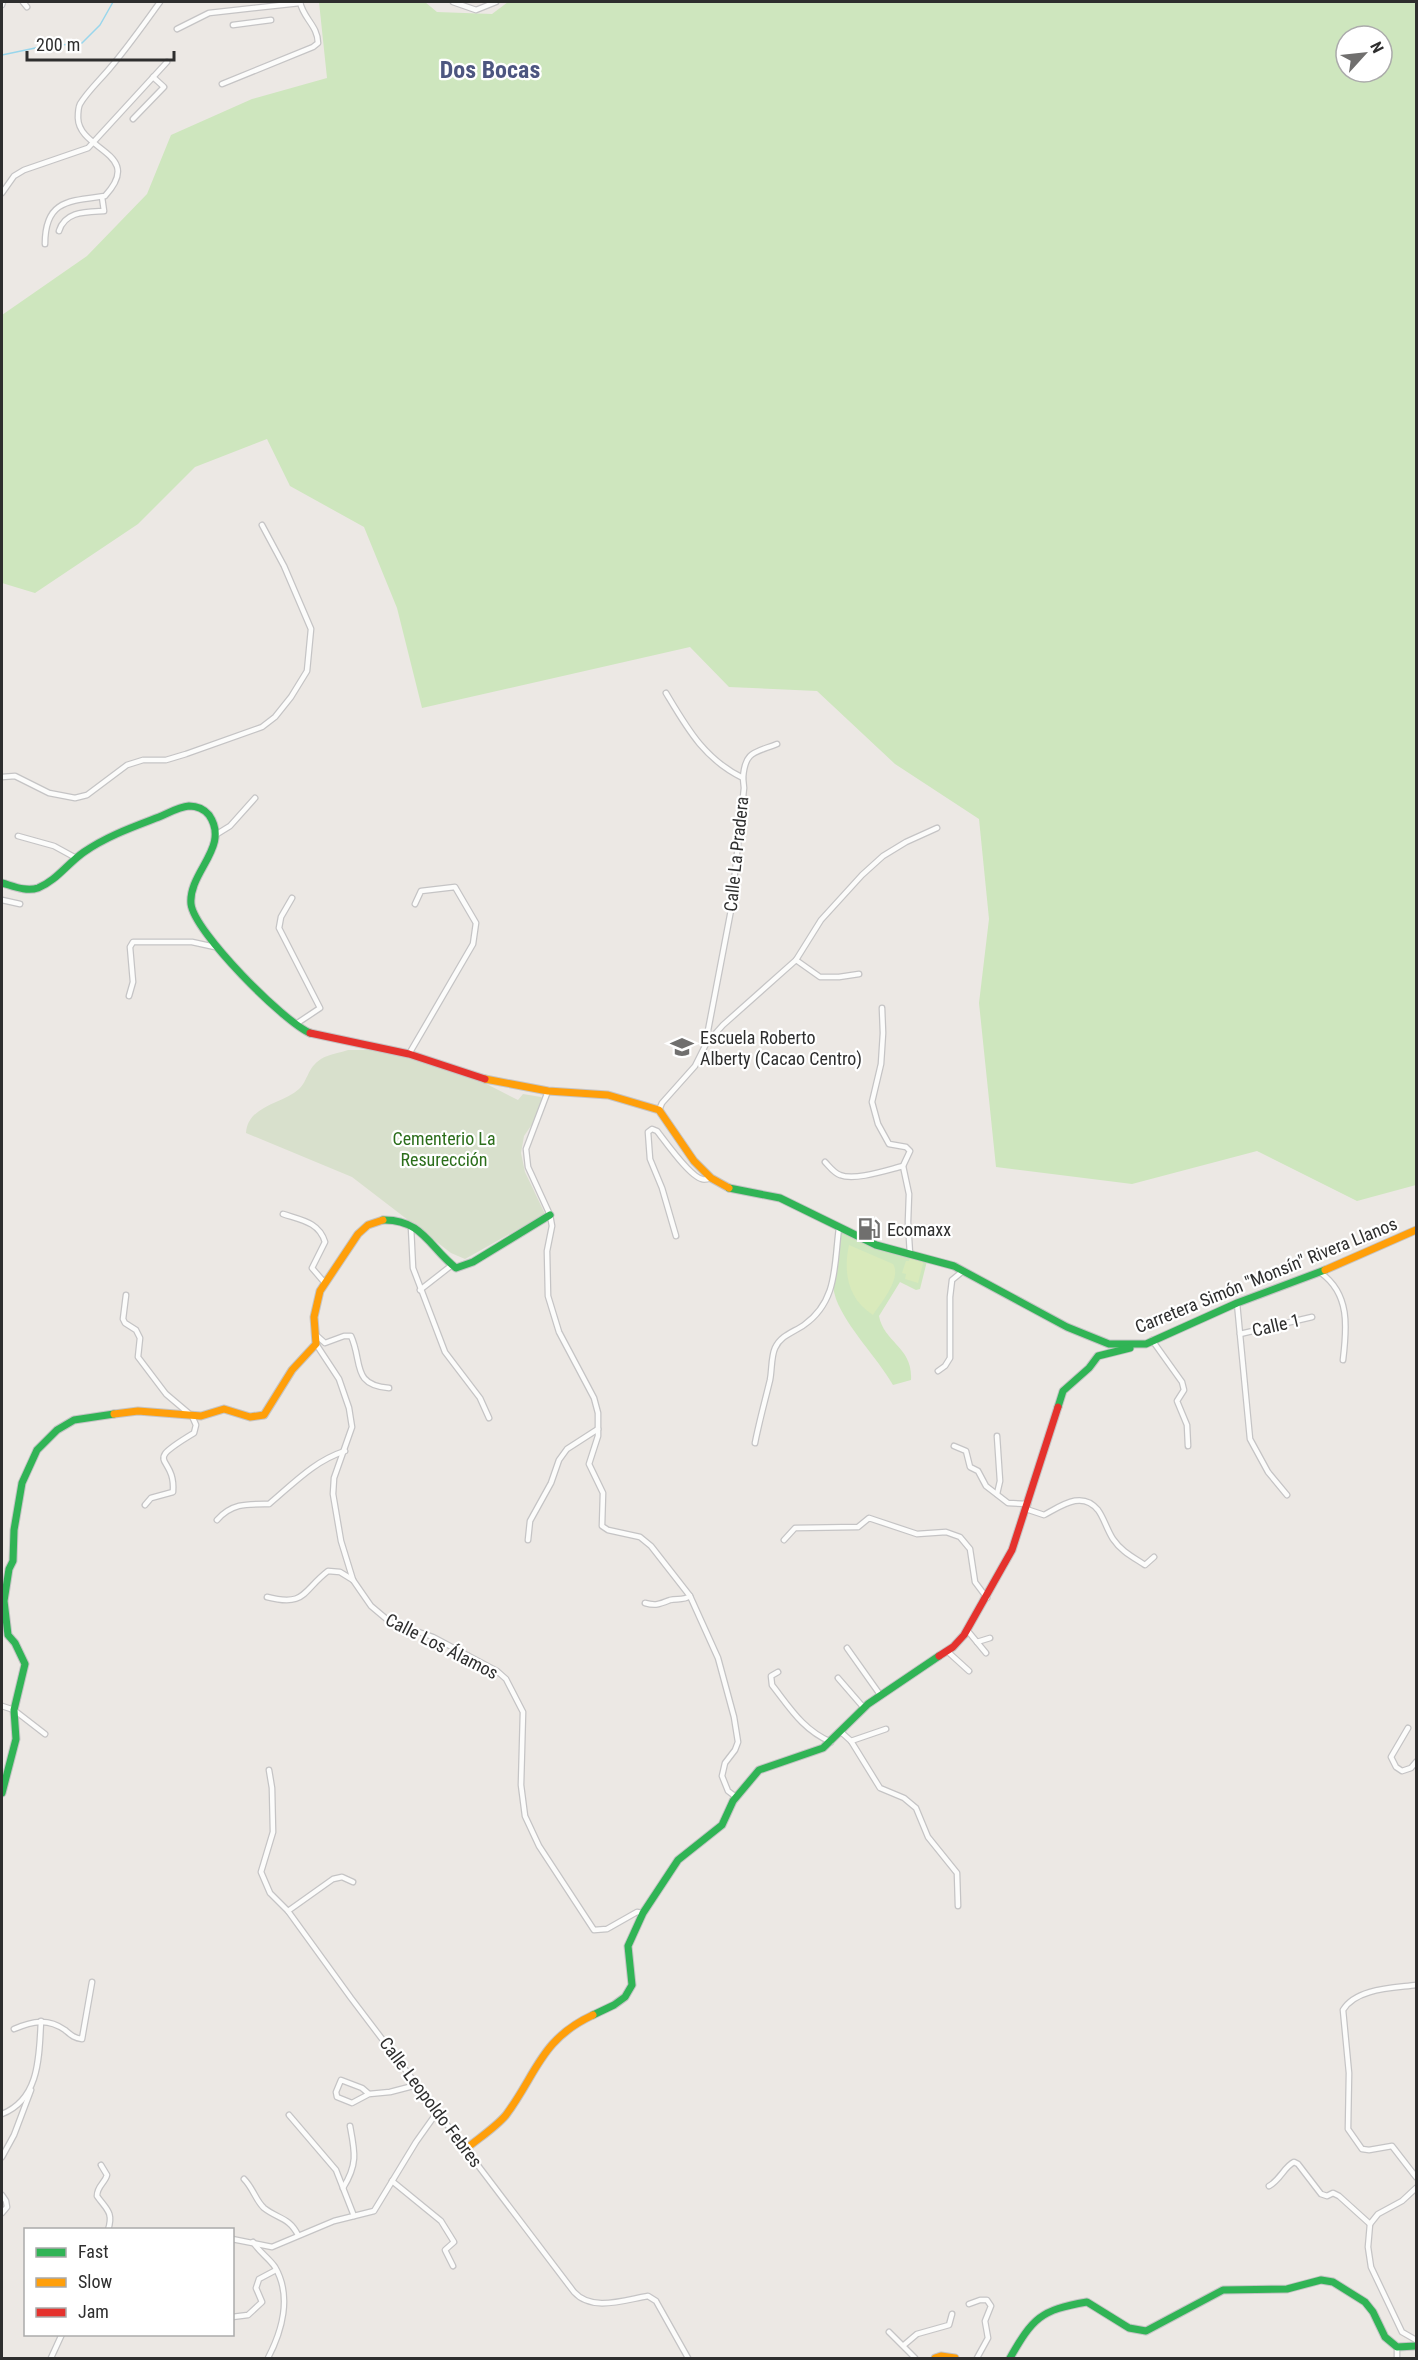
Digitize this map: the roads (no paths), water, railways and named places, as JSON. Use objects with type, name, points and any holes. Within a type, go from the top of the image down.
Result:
[{"type":"street","points":[[23,2],[27,7]]},
{"type":"street","points":[[45,244],[45,228],[53,211],[72,200],[102,197],[111,190],[118,172],[115,160],[108,152],[93,143],[78,122],[79,106],[131,43],[160,2]]},
{"type":"street","points":[[177,28],[209,13],[300,2],[305,15],[318,34],[318,43],[222,84]]},
{"type":"street","points":[[453,2],[476,10],[496,2]]},
{"type":"street","points":[[251,8],[252,22]]},
{"type":"street","points":[[233,25],[271,20]]},
{"type":"street","points":[[2,193],[14,176],[24,170],[80,152],[93,143],[167,62]]},
{"type":"street","points":[[133,119],[164,87],[153,77]]},
{"type":"street","points":[[59,231],[61,225],[72,215],[104,211],[102,197]]},
{"type":"street","points":[[2,777],[15,777],[49,793],[75,798],[87,795],[127,765],[143,760],[166,760],[194,751],[262,727],[275,717],[307,671],[311,629],[284,566],[262,525]]},
{"type":"street","name":"Calle La Pradera","points":[[666,693],[693,738],[729,771],[743,778],[744,788],[731,910],[706,1044]]},
{"type":"street","points":[[743,778],[744,762],[750,755],[777,744]]},
{"type":"street","points":[[217,834],[230,826],[255,798]]},
{"type":"street","points":[[2,883],[32,889],[46,884],[76,858],[120,833],[183,807],[195,806],[207,812],[214,823],[217,834],[213,851],[192,889],[191,904],[195,920],[218,948],[296,1024],[308,1032],[409,1054],[495,1082],[548,1091],[608,1095],[659,1110],[662,1103],[695,1066],[706,1044],[723,1025],[796,960],[821,920],[883,856],[906,842],[937,828]]},
{"type":"street","points":[[18,836],[54,846],[76,858]]},
{"type":"street","points":[[409,1054],[473,944],[476,923],[455,887],[422,891],[415,904]]},
{"type":"street","points":[[292,898],[281,917],[279,928],[320,1008],[296,1024]]},
{"type":"street","points":[[2,900],[20,904]]},
{"type":"street","points":[[129,996],[133,982],[130,947],[133,942],[192,942],[218,948]]},
{"type":"street","points":[[796,960],[820,976],[839,977],[859,974]]},
{"type":"street","points":[[882,1008],[881,1064],[872,1102],[884,1139],[889,1144],[906,1147],[910,1151],[903,1166],[909,1194],[910,1254]]},
{"type":"street","points":[[548,1091],[526,1149],[528,1167],[550,1215],[552,1226],[547,1251],[548,1296],[559,1332],[594,1398],[598,1413],[598,1436],[590,1464],[603,1492],[602,1526],[608,1530],[640,1538],[651,1546],[690,1596],[718,1658],[734,1717],[738,1742],[725,1763],[722,1776],[728,1791],[736,1797]]},
{"type":"street","name":"Carretera Simón \"Monsín\" Rivera Llanos","points":[[659,1110],[694,1161],[711,1178],[728,1188],[780,1198],[876,1245],[954,1266],[1067,1327],[1109,1344],[1146,1344],[1237,1303],[1321,1272],[1416,1230]]},
{"type":"street","points":[[676,1236],[662,1188],[650,1159],[648,1132],[652,1129],[657,1131],[679,1159],[698,1177],[703,1180],[711,1178]]},
{"type":"street","points":[[825,1162],[839,1175],[850,1176],[903,1166]]},
{"type":"street","points":[[283,1214],[312,1223],[322,1231],[325,1242],[312,1268],[324,1282]]},
{"type":"street","points":[[2,1793],[17,1736],[14,1710],[25,1664],[9,1635],[4,1601],[9,1569],[13,1561],[18,1499],[22,1483],[37,1450],[57,1430],[74,1420],[138,1411],[201,1416],[224,1409],[250,1417],[264,1415],[292,1370],[316,1344],[316,1297],[324,1282],[330,1277],[356,1235],[371,1221],[388,1217],[411,1227],[428,1238],[456,1268],[473,1262],[550,1215]]},
{"type":"street","points":[[411,1227],[413,1269],[445,1352],[480,1398],[489,1418]]},
{"type":"street","points":[[755,1443],[775,1348],[785,1335],[804,1324],[820,1310],[829,1297],[833,1285],[839,1228]]},
{"type":"street","points":[[420,1290],[452,1265]]},
{"type":"street","points":[[938,1371],[950,1358],[952,1280],[963,1271]]},
{"type":"street","points":[[1321,1272],[1335,1283],[1345,1314],[1347,1327],[1343,1360]]},
{"type":"street","points":[[126,1295],[123,1319],[136,1330],[140,1338],[138,1358],[166,1394],[192,1416],[196,1425],[194,1433],[163,1455],[163,1460],[174,1482],[173,1492],[151,1498],[145,1505]]},
{"type":"street","points":[[1237,1303],[1250,1439],[1268,1472],[1287,1495]]},
{"type":"street","name":"Calle 1","points":[[1240,1334],[1312,1317]]},
{"type":"street","points":[[315,1334],[325,1343],[344,1336],[351,1336],[358,1352],[358,1370],[361,1378],[376,1387],[389,1388]]},
{"type":"street","name":"Calle Los Álamos","points":[[316,1344],[339,1379],[349,1408],[352,1427],[334,1478],[333,1494],[341,1541],[353,1580],[371,1606],[390,1622],[433,1637],[497,1671],[506,1679],[523,1712],[521,1785],[525,1816],[539,1846],[594,1930],[607,1929],[637,1912],[643,1913]]},
{"type":"street","points":[[466,2148],[505,2116],[528,2077],[559,2035],[573,2024],[614,2005],[625,1997],[632,1984],[628,1946],[643,1913],[678,1860],[722,1825],[736,1797],[759,1770],[823,1748],[864,1708],[947,1651],[967,1630],[1012,1550],[1063,1391],[1089,1368],[1098,1356],[1146,1344],[1182,1382],[1184,1390],[1177,1401],[1187,1425],[1188,1446]]},
{"type":"street","points":[[528,1540],[531,1521],[551,1483],[559,1460],[567,1449],[598,1429]]},
{"type":"street","points":[[997,1436],[999,1481],[997,1494]]},
{"type":"street","points":[[954,1446],[966,1451],[970,1467],[978,1471],[986,1486],[1008,1503],[1027,1506],[1044,1515],[1070,1501],[1086,1500],[1097,1509],[1121,1549],[1145,1565],[1154,1557]]},
{"type":"street","points":[[217,1520],[227,1509],[248,1504],[269,1504],[309,1468],[328,1456],[345,1451]]},
{"type":"street","points":[[784,1540],[795,1528],[858,1527],[869,1518],[917,1534],[946,1532],[960,1537],[970,1549],[975,1582],[987,1598]]},
{"type":"street","points":[[267,1597],[292,1600],[304,1595],[328,1572],[340,1572],[353,1580]]},
{"type":"street","points":[[645,1603],[661,1605],[671,1600],[685,1600],[690,1596]]},
{"type":"street","points":[[967,1630],[986,1653]]},
{"type":"street","points":[[977,1642],[990,1638]]},
{"type":"street","points":[[847,1648],[880,1696]]},
{"type":"street","points":[[947,1651],[969,1671]]},
{"type":"street","points":[[778,1672],[771,1676],[772,1685],[807,1729],[814,1735],[831,1742]]},
{"type":"street","points":[[838,1678],[864,1708]]},
{"type":"street","points":[[2,1707],[14,1710],[45,1734]]},
{"type":"street","points":[[1408,1728],[1391,1757],[1396,1767],[1402,1771],[1411,1768],[1416,1762]]},
{"type":"street","points":[[851,1741],[885,1729]]},
{"type":"street","points":[[841,1732],[851,1741],[880,1788],[904,1798],[916,1808],[928,1837],[957,1873],[958,1906]]},
{"type":"street","name":"Calle Leopoldo Febres","points":[[268,1770],[272,1788],[273,1832],[261,1872],[270,1893],[288,1911],[581,2300],[597,2303],[648,2296],[656,2301],[688,2358]]},
{"type":"street","points":[[288,1911],[333,1879],[342,1877],[353,1882]]},
{"type":"street","points":[[14,2029],[41,2021],[52,2022],[75,2038],[82,2039],[92,1982]]},
{"type":"street","points":[[1416,1985],[1364,1994],[1352,1999],[1343,2010],[1349,2073],[1348,2129],[1362,2149],[1392,2146],[1416,2177]]},
{"type":"street","points":[[2,2157],[14,2135],[32,2087],[38,2065],[41,2021]]},
{"type":"street","points":[[369,2094],[362,2088],[341,2080],[336,2092],[337,2097],[352,2103],[369,2094],[390,2092],[417,2085]]},
{"type":"street","points":[[2,2114],[11,2110],[32,2087]]},
{"type":"street","points":[[234,2239],[252,2241],[272,2247],[334,2221],[374,2211],[438,2110]]},
{"type":"street","points":[[289,2115],[336,2170],[354,2216]]},
{"type":"street","points":[[343,2188],[354,2169],[355,2162],[350,2126]]},
{"type":"street","points":[[1269,2186],[1282,2176],[1293,2162],[1298,2164],[1321,2194],[1327,2196],[1332,2193],[1339,2196],[1370,2224]]},
{"type":"street","points":[[101,2165],[107,2175],[97,2190],[97,2196],[108,2208],[111,2216],[108,2228]]},
{"type":"street","points":[[244,2179],[253,2188],[263,2207],[286,2219],[298,2235]]},
{"type":"street","points":[[392,2181],[441,2221],[454,2242],[445,2250],[453,2266]]},
{"type":"street","points":[[1416,2187],[1402,2201],[1378,2214],[1370,2224],[1368,2247],[1371,2267],[1402,2332],[1416,2340]]},
{"type":"street","points":[[2,2195],[7,2207],[2,2213]]},
{"type":"street","points":[[252,2241],[276,2270],[284,2292],[283,2317],[277,2340],[268,2358]]},
{"type":"street","points":[[234,2317],[248,2315],[262,2302],[256,2288],[259,2279],[276,2270]]},
{"type":"street","points":[[1010,2358],[1032,2322],[1045,2313],[1065,2305],[1088,2302],[1129,2328],[1146,2331],[1223,2290],[1287,2289],[1321,2280],[1333,2282],[1365,2302],[1373,2312],[1385,2337],[1397,2347],[1416,2346]]},
{"type":"street","points":[[969,2304],[987,2300],[991,2306],[985,2321],[988,2338],[977,2358]]},
{"type":"street","points":[[904,2345],[917,2334],[949,2325],[952,2314]]},
{"type":"street","points":[[889,2332],[915,2358]]},
{"type":"street","points":[[51,2358],[61,2336]]},
{"type":"street","points":[[1397,2347],[1397,2358]]},
{"type":"street","points":[[935,2358],[941,2356],[955,2358]]},
{"type":"waterway","points":[[2,55],[40,47],[82,43],[100,25],[113,2]]},
{"type":"place","name":"Escuela Roberto Alberty (Cacao Centro)","points":[[682,1047]]},
{"type":"place","name":"Ecomaxx","points":[[869,1229]]},
{"type":"district","name":"Dos Bocas","points":[[490,70]]},
{"type":"park label","name":"Cementerio La Resurección","points":[[444,1148]]}]
